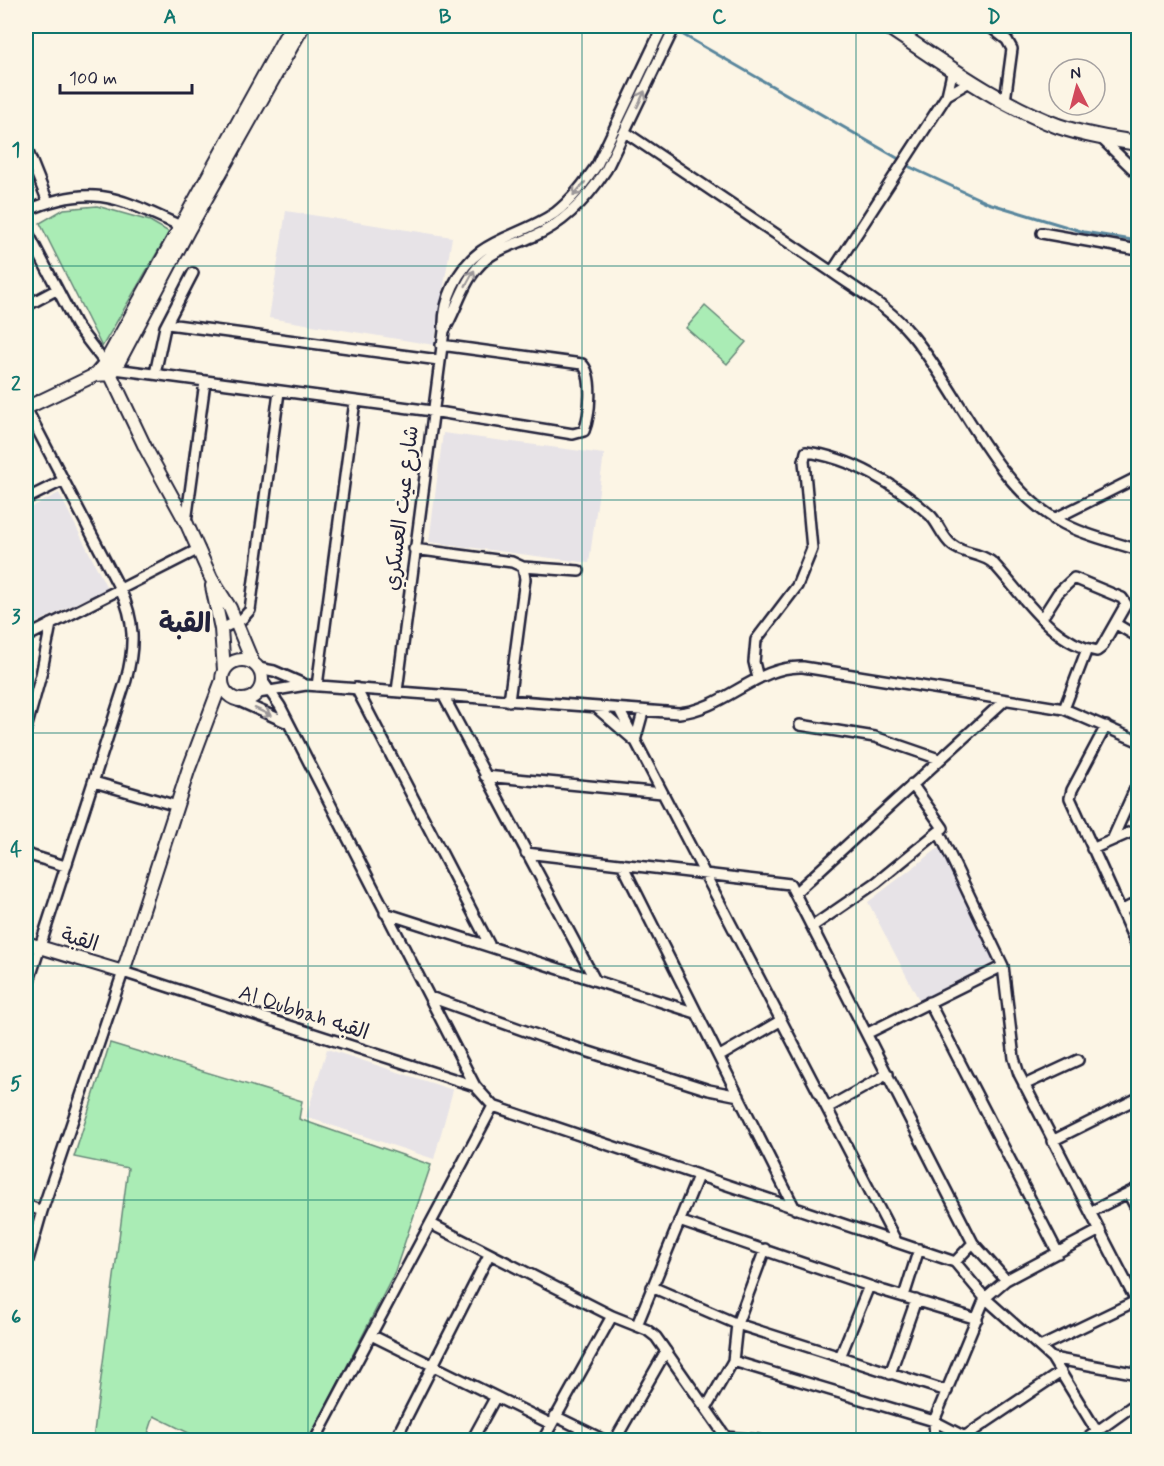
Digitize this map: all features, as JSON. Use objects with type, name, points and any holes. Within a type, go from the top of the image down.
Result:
[{"type":"highway","points":[[887,26],[971,81],[1058,126],[1100,137],[1138,143]]},
{"type":"main road","points":[[26,408],[110,369],[291,26]]},
{"type":"main road","points":[[185,228],[303,26]]},
{"type":"main road","points":[[110,369],[146,449],[186,522],[211,578],[237,622],[258,671],[258,693],[252,698],[239,701],[227,695],[223,677],[221,629],[211,578]]},
{"type":"main road","points":[[123,972],[209,709],[223,677],[234,662],[240,660],[258,671]]},
{"type":"main road","name":"القبة","points":[[26,943],[123,972]]},
{"type":"street","name":"شارع عيت العسكري","points":[[444,331],[443,318],[449,295],[466,263],[494,241],[528,228],[557,211],[585,183],[597,165],[663,26]]},
{"type":"street","name":"شارع عيت العسكري","points":[[396,691],[444,331],[475,269],[500,250],[533,237],[564,219],[594,189],[625,132],[675,26]]},
{"type":"street","points":[[989,26],[1007,40],[1012,49],[1005,100]]},
{"type":"street","points":[[832,272],[946,95],[953,69]]},
{"type":"street","points":[[946,95],[971,81]]},
{"type":"street","points":[[625,132],[874,299],[910,332],[1001,466],[1033,502],[1054,519],[1072,529],[1138,550]]},
{"type":"street","points":[[1100,137],[1138,174]]},
{"type":"street","points":[[26,147],[48,202]]},
{"type":"street","points":[[597,165],[606,170]]},
{"type":"street","points":[[26,211],[68,196],[108,195],[185,228]]},
{"type":"street","points":[[26,229],[76,325],[110,369],[432,411],[573,434],[584,431],[589,412],[587,369],[582,363],[441,345]]},
{"type":"street","points":[[1042,233],[1138,250]]},
{"type":"street","points":[[155,374],[168,324],[193,273]]},
{"type":"street","points":[[26,306],[56,290]]},
{"type":"street","points":[[168,324],[439,360]]},
{"type":"street","points":[[186,522],[205,382]]},
{"type":"street","points":[[221,629],[237,622],[250,610],[279,392]]},
{"type":"street","points":[[317,686],[355,401]]},
{"type":"street","points":[[26,408],[120,589],[131,616],[133,631],[131,663],[26,990]]},
{"type":"street","points":[[758,678],[753,662],[756,640],[797,586],[812,549],[804,460],[806,452],[865,471],[916,503],[935,521],[951,544],[992,562],[1042,618],[1056,632],[1087,649],[1100,650],[1125,608],[1125,600],[1078,578],[1069,580],[1042,618]]},
{"type":"street","points":[[1054,519],[1138,477]]},
{"type":"street","points":[[26,499],[62,481]]},
{"type":"street","points":[[26,637],[199,549]]},
{"type":"street","points":[[414,549],[513,562],[523,567],[579,571]]},
{"type":"street","points":[[509,701],[525,579],[523,567]]},
{"type":"street","points":[[26,727],[41,675],[51,624]]},
{"type":"street","points":[[1116,624],[1138,637]]},
{"type":"street","points":[[1064,710],[1087,649]]},
{"type":"street","points":[[258,693],[306,685],[620,711],[692,712],[716,703],[779,668],[803,667],[1064,710],[1138,741]]},
{"type":"street","points":[[258,671],[274,671],[306,685]]},
{"type":"street","points":[[258,671],[288,723],[475,1086],[493,1106],[955,1262],[985,1298],[1052,1358],[1099,1437]]},
{"type":"street","points":[[356,688],[489,944]]},
{"type":"street","points":[[443,695],[595,980]]},
{"type":"street","points":[[796,892],[1005,700]]},
{"type":"street","points":[[239,701],[288,723]]},
{"type":"street","points":[[598,709],[635,741]]},
{"type":"street","points":[[620,711],[896,1241]]},
{"type":"street","points":[[635,741],[643,712]]},
{"type":"street","points":[[800,725],[875,737],[939,759]]},
{"type":"street","points":[[1106,726],[1070,795],[1092,849],[1138,948]]},
{"type":"street","points":[[485,776],[662,793]]},
{"type":"street","points":[[94,782],[177,806]]},
{"type":"street","points":[[1112,840],[1138,782]]},
{"type":"street","points":[[813,926],[877,882],[943,828],[912,784]]},
{"type":"street","points":[[1092,849],[1138,829]]},
{"type":"street","points":[[939,832],[1003,966],[1014,1058],[1024,1085],[1137,1301],[1040,1347]]},
{"type":"street","points":[[526,853],[790,884],[868,1033],[973,1243],[1006,1280]]},
{"type":"street","points":[[26,854],[65,866]]},
{"type":"street","points":[[622,864],[795,1209]]},
{"type":"street","points":[[1121,911],[1138,902]]},
{"type":"street","points":[[385,913],[489,944],[696,1012]]},
{"type":"street","points":[[868,1033],[1003,966]]},
{"type":"street","points":[[26,1265],[123,972]]},
{"type":"street","name":"Al Qubbah القبه","points":[[123,972],[475,1086]]},
{"type":"street","points":[[430,997],[545,1038],[709,1090],[739,1096]]},
{"type":"street","points":[[929,1002],[1058,1253]]},
{"type":"street","points":[[720,1056],[780,1021]]},
{"type":"street","points":[[1024,1085],[1078,1060]]},
{"type":"street","points":[[827,1108],[888,1074]]},
{"type":"street","points":[[1052,1141],[1138,1098]]},
{"type":"street","points":[[315,1440],[493,1106]]},
{"type":"street","points":[[637,1325],[698,1176]]},
{"type":"street","points":[[1090,1212],[1138,1188]]},
{"type":"street","points":[[1128,1193],[1138,1212]]},
{"type":"street","points":[[26,1205],[42,1211]]},
{"type":"street","points":[[679,1221],[869,1286],[977,1319]]},
{"type":"street","points":[[431,1224],[612,1316],[637,1325],[656,1337],[727,1439],[758,1440]]},
{"type":"street","points":[[934,1440],[934,1420],[985,1298],[1006,1280],[1100,1230]]},
{"type":"street","points":[[955,1262],[973,1243]]},
{"type":"street","points":[[706,1408],[733,1361],[737,1324],[765,1249]]},
{"type":"street","points":[[904,1296],[919,1249]]},
{"type":"street","points":[[395,1440],[435,1367],[489,1255]]},
{"type":"street","points":[[840,1358],[869,1286]]},
{"type":"street","points":[[652,1287],[737,1324],[947,1391]]},
{"type":"street","points":[[890,1374],[916,1300]]},
{"type":"street","points":[[543,1440],[612,1316]]},
{"type":"street","points":[[371,1335],[495,1398],[604,1440]]},
{"type":"street","points":[[615,1440],[666,1351]]},
{"type":"street","points":[[1052,1358],[1138,1374]]},
{"type":"street","points":[[733,1361],[934,1420],[962,1439],[1061,1372]]},
{"type":"street","points":[[472,1440],[495,1398]]},
{"type":"street","points":[[1085,1440],[1099,1437],[1138,1402]]},
{"type":"shaded area","points":[[286,211],[452,237],[434,345],[269,318]]},
{"type":"shaded area","points":[[443,433],[604,454],[589,563],[429,542]]},
{"type":"shaded area","points":[[59,493],[107,588],[26,628],[26,510]]},
{"type":"shaded area","points":[[940,847],[997,961],[919,1000],[868,902]]},
{"type":"shaded area","points":[[327,1049],[453,1090],[434,1159],[306,1117]]},
{"type":"green space","points":[[97,206],[150,221],[169,232],[102,347],[40,223],[64,209]]},
{"type":"green space","points":[[705,306],[746,342],[727,364],[686,328]]},
{"type":"green space","points":[[110,1043],[302,1101],[299,1119],[431,1165],[394,1274],[309,1440],[203,1440],[154,1416],[146,1440],[93,1440],[128,1168],[74,1157]]},
{"type":"waterway","points":[[680,33],[899,159]]},
{"type":"waterway","points":[[910,167],[988,203],[1084,232],[1138,241]]},
{"type":"district","name":"القبة","points":[[185,623]]}]
